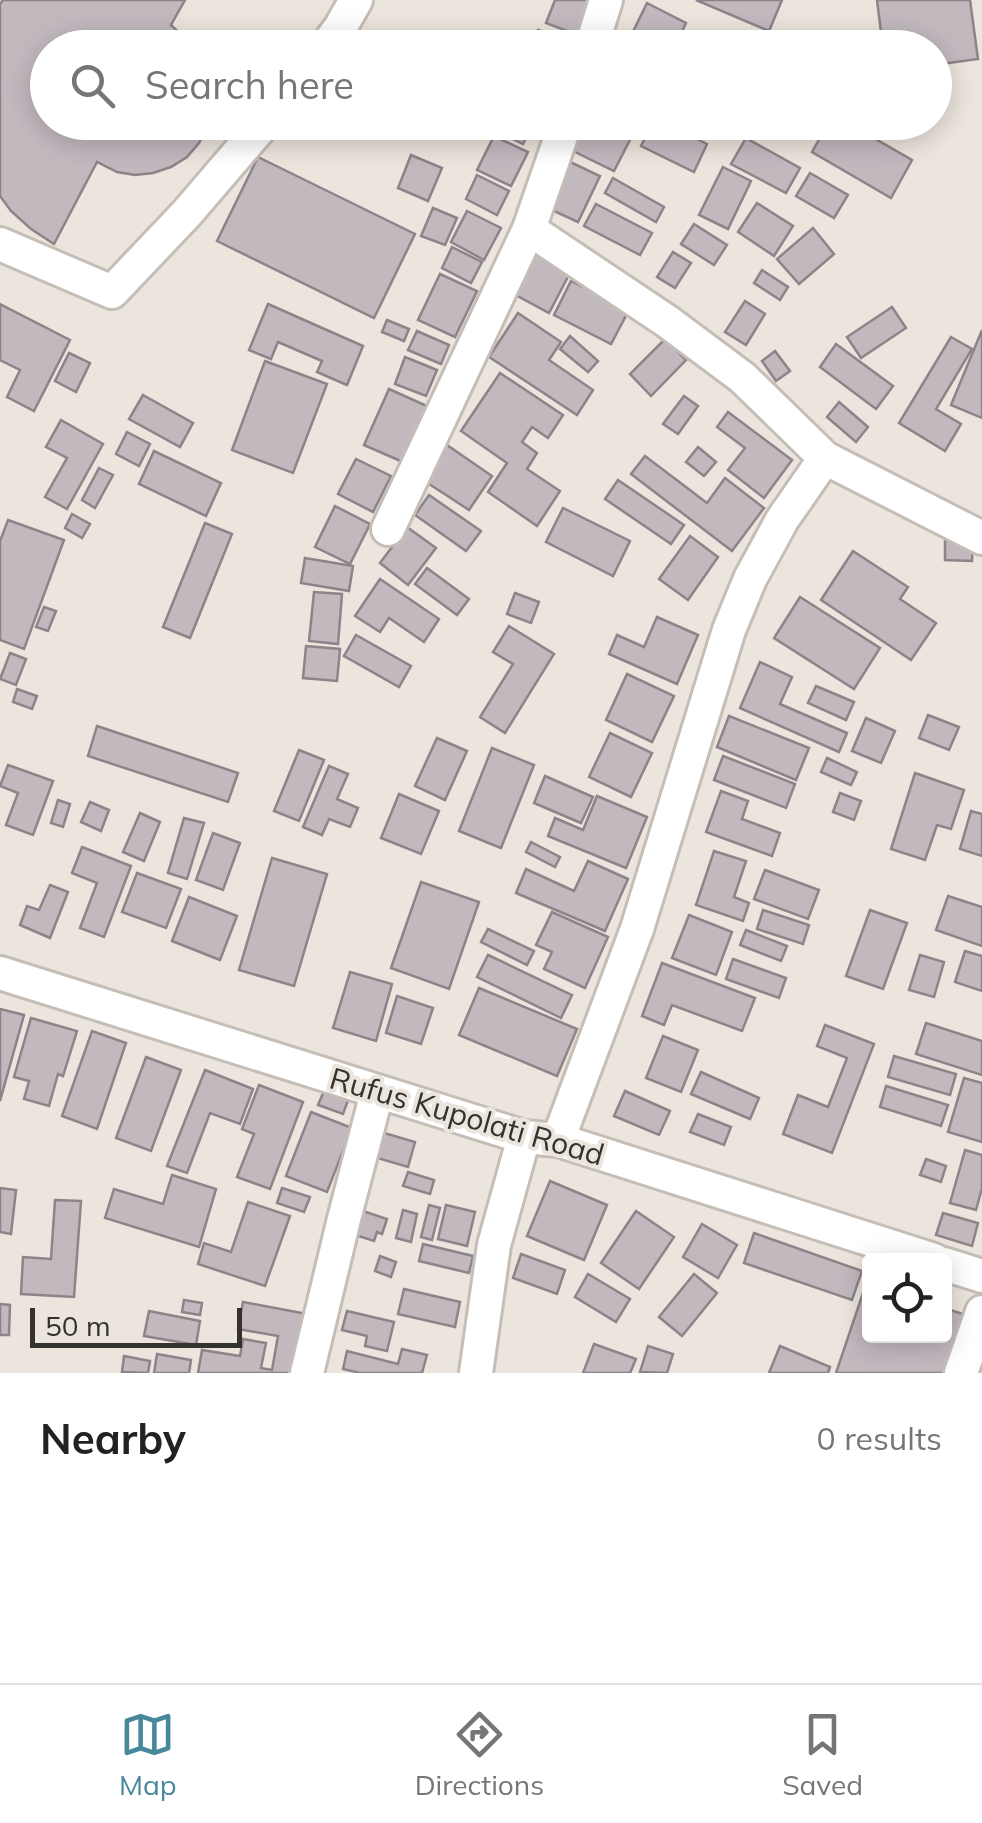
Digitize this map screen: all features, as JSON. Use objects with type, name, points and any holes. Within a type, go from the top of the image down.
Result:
[{"type":"street","points":[[338,30],[356,0]]},
{"type":"street","points":[[597,30],[606,0]]},
{"type":"street","points":[[0,244],[112,292],[250,140]]},
{"type":"street","points":[[388,529],[529,229],[560,140]]},
{"type":"street","points":[[529,229],[668,322],[743,378],[825,458],[982,538]]},
{"type":"street","points":[[558,1140],[637,928],[729,630],[774,535],[825,458]]},
{"type":"street","name":"Rufus Kupolati Road","points":[[0,973],[524,1136],[558,1140],[912,1253]]},
{"type":"street","points":[[307,1373],[377,1092]]},
{"type":"street","points":[[476,1373],[494,1245],[524,1136]]},
{"type":"street","points":[[952,1267],[982,1276]]},
{"type":"street","points":[[960,1373],[982,1312]]},
{"type":"building","points":[[3,0],[185,0],[171,25],[176,30],[30,30],[30,140],[201,140],[187,157],[153,173],[117,172],[97,162],[54,244],[31,229],[0,196]]},
{"type":"building","points":[[555,0],[594,0],[582,30],[564,30],[546,23]]},
{"type":"building","points":[[696,0],[782,0],[767,30]]},
{"type":"building","points":[[877,0],[970,0],[978,59],[952,63],[952,30],[881,30]]},
{"type":"building","points":[[647,3],[686,23],[683,30],[634,30]]},
{"type":"building","points":[[492,140],[502,140],[528,152],[511,186],[477,170]]},
{"type":"building","points":[[573,140],[630,140],[614,171],[569,149]]},
{"type":"building","points":[[644,140],[699,140],[707,144],[694,172],[641,146]]},
{"type":"building","points":[[745,140],[750,140],[800,168],[786,193],[731,164]]},
{"type":"building","points":[[819,140],[877,140],[912,160],[891,198],[812,152]]},
{"type":"building","points":[[411,155],[442,168],[428,201],[398,188]]},
{"type":"building","points":[[258,157],[415,234],[374,318],[217,241]]},
{"type":"building","points":[[566,160],[600,176],[578,222],[543,206]]},
{"type":"building","points":[[723,167],[751,181],[728,229],[699,215]]},
{"type":"building","points":[[810,173],[848,195],[834,218],[796,196]]},
{"type":"building","points":[[477,175],[509,191],[497,215],[466,199]]},
{"type":"building","points":[[613,178],[664,207],[656,222],[605,193]]},
{"type":"building","points":[[757,203],[793,226],[774,256],[738,232]]},
{"type":"building","points":[[596,204],[652,233],[640,255],[584,226]]},
{"type":"building","points":[[433,208],[457,218],[445,245],[421,236]]},
{"type":"building","points":[[467,211],[501,228],[484,260],[451,242]]},
{"type":"building","points":[[694,224],[727,245],[714,265],[681,244]]},
{"type":"building","points":[[813,228],[834,254],[799,284],[777,259]]},
{"type":"building","points":[[452,247],[482,262],[471,283],[442,268]]},
{"type":"building","points":[[535,250],[572,269],[549,313],[512,293]]},
{"type":"building","points":[[673,252],[691,263],[675,288],[657,277]]},
{"type":"building","points":[[762,270],[788,287],[780,300],[754,283]]},
{"type":"building","points":[[440,274],[477,291],[455,337],[418,320]]},
{"type":"building","points":[[571,281],[629,310],[611,344],[554,315]]},
{"type":"building","points":[[745,301],[765,314],[746,345],[725,332]]},
{"type":"building","points":[[0,304],[70,340],[34,411],[7,397],[20,370],[0,360]]},
{"type":"building","points":[[268,304],[363,346],[347,385],[317,372],[322,361],[278,342],[271,359],[249,350]]},
{"type":"building","points":[[892,307],[906,328],[861,358],[847,337]]},
{"type":"building","points":[[518,313],[561,342],[549,360],[593,390],[577,415],[489,357]]},
{"type":"building","points":[[387,320],[409,329],[404,341],[382,332]]},
{"type":"building","points":[[982,330],[982,418],[951,405]]},
{"type":"building","points":[[417,331],[449,345],[441,364],[408,350]]},
{"type":"building","points":[[570,336],[598,361],[588,372],[560,349]]},
{"type":"building","points":[[951,337],[972,349],[936,409],[961,424],[945,451],[899,423]]},
{"type":"building","points":[[665,339],[686,360],[651,396],[630,374]]},
{"type":"building","points":[[836,344],[893,386],[876,409],[820,367]]},
{"type":"building","points":[[775,351],[790,371],[776,381],[762,361]]},
{"type":"building","points":[[69,353],[90,363],[76,392],[55,381]]},
{"type":"building","points":[[405,357],[437,370],[426,396],[395,384]]},
{"type":"building","points":[[265,361],[327,384],[293,473],[232,450]]},
{"type":"building","points":[[500,373],[563,415],[548,438],[532,427],[522,442],[537,453],[527,469],[560,491],[537,526],[488,492],[507,463],[461,431]]},
{"type":"building","points":[[389,389],[429,407],[405,463],[364,445]]},
{"type":"building","points":[[143,395],[193,423],[180,447],[129,419]]},
{"type":"building","points":[[684,396],[698,406],[678,434],[663,424]]},
{"type":"building","points":[[839,402],[868,427],[856,442],[827,417]]},
{"type":"building","points":[[728,412],[792,460],[764,498],[728,470],[745,448],[717,427]]},
{"type":"building","points":[[61,420],[103,444],[67,509],[45,497],[67,458],[46,447]]},
{"type":"building","points":[[127,432],[150,444],[139,466],[116,454]]},
{"type":"building","points":[[447,445],[492,476],[469,510],[423,480]]},
{"type":"building","points":[[698,447],[716,462],[704,476],[686,462]]},
{"type":"building","points":[[154,451],[221,483],[206,516],[139,484]]},
{"type":"building","points":[[645,456],[707,503],[725,478],[764,508],[732,551],[631,474]]},
{"type":"building","points":[[356,459],[391,476],[373,512],[338,494]]},
{"type":"building","points":[[99,468],[113,475],[95,508],[82,500]]},
{"type":"building","points":[[618,480],[684,525],[671,544],[605,499]]},
{"type":"building","points":[[429,495],[481,531],[466,551],[415,515]]},
{"type":"building","points":[[335,506],[370,524],[350,564],[315,547]]},
{"type":"building","points":[[563,508],[630,541],[613,576],[546,542]]},
{"type":"building","points":[[72,514],[90,524],[82,538],[65,528]]},
{"type":"building","points":[[8,520],[64,540],[24,649],[0,640],[0,541]]},
{"type":"building","points":[[205,523],[232,534],[190,638],[163,627]]},
{"type":"building","points":[[407,527],[436,548],[408,585],[380,563]]},
{"type":"building","points":[[690,536],[718,557],[688,600],[659,579]]},
{"type":"building","points":[[945,540],[973,541],[972,561],[945,560]]},
{"type":"building","points":[[853,551],[908,587],[900,599],[936,623],[911,660],[821,600]]},
{"type":"building","points":[[305,558],[353,566],[349,591],[301,583]]},
{"type":"building","points":[[427,568],[469,599],[457,615],[415,584]]},
{"type":"building","points":[[380,579],[439,619],[424,642],[389,618],[380,632],[355,616]]},
{"type":"building","points":[[314,592],[342,594],[338,644],[309,641]]},
{"type":"building","points":[[515,593],[539,602],[531,623],[507,614]]},
{"type":"building","points":[[800,597],[880,648],[854,689],[774,638]]},
{"type":"building","points":[[44,607],[56,611],[48,631],[36,627]]},
{"type":"building","points":[[657,617],[698,635],[677,684],[609,654],[617,635],[644,647]]},
{"type":"building","points":[[509,626],[554,654],[505,733],[480,717],[513,664],[493,652]]},
{"type":"building","points":[[356,635],[411,666],[399,687],[344,656]]},
{"type":"building","points":[[306,646],[340,649],[337,681],[303,678]]},
{"type":"building","points":[[10,653],[26,659],[16,685],[0,679]]},
{"type":"building","points":[[760,662],[792,677],[780,704],[847,733],[839,752],[740,708]]},
{"type":"building","points":[[627,674],[674,696],[652,742],[606,720]]},
{"type":"building","points":[[816,686],[854,702],[846,720],[808,703]]},
{"type":"building","points":[[17,689],[37,696],[32,709],[13,702]]},
{"type":"building","points":[[928,715],[959,727],[949,750],[919,738]]},
{"type":"building","points":[[729,716],[809,748],[796,780],[717,747]]},
{"type":"building","points":[[866,718],[895,731],[881,763],[852,751]]},
{"type":"building","points":[[97,726],[238,773],[228,802],[88,756]]},
{"type":"building","points":[[610,733],[652,753],[631,797],[589,777]]},
{"type":"building","points":[[437,738],[467,751],[445,800],[415,786]]},
{"type":"building","points":[[492,748],[534,765],[501,848],[459,831]]},
{"type":"building","points":[[299,750],[324,760],[299,821],[274,811]]},
{"type":"building","points":[[723,756],[795,784],[786,808],[714,780]]},
{"type":"building","points":[[827,758],[857,772],[851,785],[821,772]]},
{"type":"building","points":[[8,765],[53,781],[33,835],[6,825],[18,793],[0,786]]},
{"type":"building","points":[[329,766],[348,774],[337,799],[358,808],[350,827],[329,819],[322,835],[303,827]]},
{"type":"building","points":[[915,773],[964,790],[951,829],[937,825],[925,860],[891,849]]},
{"type":"building","points":[[545,776],[593,797],[581,823],[534,803]]},
{"type":"building","points":[[721,791],[748,801],[742,819],[780,833],[772,856],[706,832]]},
{"type":"building","points":[[840,793],[861,801],[854,820],[833,812]]},
{"type":"building","points":[[399,794],[439,811],[421,854],[381,838]]},
{"type":"building","points":[[597,796],[647,817],[626,868],[548,836],[555,818],[583,830]]},
{"type":"building","points":[[58,800],[70,804],[63,827],[51,823]]},
{"type":"building","points":[[90,802],[109,810],[101,831],[81,822]]},
{"type":"building","points":[[971,811],[982,814],[982,856],[960,849]]},
{"type":"building","points":[[140,813],[160,822],[144,861],[123,852]]},
{"type":"building","points":[[184,818],[204,823],[187,879],[168,873]]},
{"type":"building","points":[[213,833],[240,843],[223,890],[196,880]]},
{"type":"building","points":[[531,842],[560,857],[555,867],[526,852]]},
{"type":"building","points":[[82,847],[131,866],[104,937],[80,928],[97,883],[72,873]]},
{"type":"building","points":[[714,851],[746,861],[734,897],[749,903],[743,921],[696,905]]},
{"type":"building","points":[[272,858],[327,874],[294,986],[239,970]]},
{"type":"building","points":[[588,861],[628,879],[605,931],[516,893],[526,869],[574,891]]},
{"type":"building","points":[[765,870],[819,890],[808,919],[754,899]]},
{"type":"building","points":[[137,873],[181,889],[166,928],[122,912]]},
{"type":"building","points":[[421,882],[479,902],[449,989],[391,968]]},
{"type":"building","points":[[50,885],[68,892],[50,938],[20,925],[27,906],[39,910]]},
{"type":"building","points":[[948,896],[982,907],[982,946],[936,930]]},
{"type":"building","points":[[189,897],[237,916],[220,960],[172,941]]},
{"type":"building","points":[[763,910],[809,925],[803,944],[757,929]]},
{"type":"building","points":[[870,910],[907,923],[883,989],[846,976]]},
{"type":"building","points":[[552,912],[608,937],[585,988],[544,969],[552,952],[536,945]]},
{"type":"building","points":[[689,915],[732,932],[716,975],[672,958]]},
{"type":"building","points":[[488,929],[534,951],[527,965],[481,942]]},
{"type":"building","points":[[746,930],[787,946],[781,961],[740,945]]},
{"type":"building","points":[[965,951],[982,956],[982,991],[955,982]]},
{"type":"building","points":[[488,955],[572,995],[561,1018],[477,977]]},
{"type":"building","points":[[920,955],[944,962],[934,997],[909,990]]},
{"type":"building","points":[[733,959],[786,978],[779,998],[726,979]]},
{"type":"building","points":[[662,963],[755,998],[742,1031],[672,1005],[664,1025],[642,1016]]},
{"type":"building","points":[[350,972],[392,984],[376,1041],[333,1028]]},
{"type":"building","points":[[479,988],[577,1029],[557,1076],[459,1035]]},
{"type":"building","points":[[397,996],[433,1008],[421,1044],[386,1033]]},
{"type":"building","points":[[0,1009],[24,1015],[0,1101]]},
{"type":"building","points":[[31,1018],[77,1031],[49,1106],[24,1099],[29,1081],[14,1077]]},
{"type":"building","points":[[926,1023],[982,1041],[982,1075],[916,1054]]},
{"type":"building","points":[[825,1025],[874,1044],[832,1153],[783,1134],[798,1095],[828,1107],[847,1058],[817,1046]]},
{"type":"building","points":[[92,1031],[126,1043],[97,1129],[62,1116]]},
{"type":"building","points":[[663,1036],[698,1050],[681,1092],[646,1078]]},
{"type":"building","points":[[894,1056],[956,1074],[950,1095],[888,1077]]},
{"type":"building","points":[[146,1057],[181,1070],[151,1151],[116,1138]]},
{"type":"building","points":[[205,1070],[253,1089],[240,1124],[210,1113],[187,1173],[167,1166]]},
{"type":"building","points":[[701,1072],[759,1098],[750,1119],[691,1094]]},
{"type":"building","points":[[964,1078],[982,1083],[982,1142],[948,1132]]},
{"type":"building","points":[[259,1085],[303,1102],[270,1189],[237,1177],[254,1134],[242,1129]]},
{"type":"building","points":[[326,1086],[350,1095],[343,1114],[318,1105]]},
{"type":"building","points":[[886,1086],[948,1105],[941,1126],[880,1107]]},
{"type":"building","points":[[625,1091],[670,1111],[659,1135],[614,1116]]},
{"type":"building","points":[[311,1112],[352,1128],[327,1192],[286,1176]]},
{"type":"building","points":[[698,1114],[731,1127],[724,1145],[690,1132]]},
{"type":"building","points":[[381,1132],[415,1142],[408,1167],[374,1157]]},
{"type":"building","points":[[965,1150],[982,1155],[982,1188],[976,1210],[950,1203]]},
{"type":"building","points":[[926,1159],[946,1166],[941,1182],[920,1175]]},
{"type":"building","points":[[408,1172],[434,1180],[430,1194],[403,1186]]},
{"type":"building","points":[[172,1175],[216,1189],[199,1247],[105,1218],[114,1189],[163,1204]]},
{"type":"building","points":[[550,1181],[607,1205],[584,1260],[527,1236]]},
{"type":"building","points":[[0,1188],[16,1190],[11,1234],[0,1232]]},
{"type":"building","points":[[282,1188],[310,1197],[304,1212],[277,1203]]},
{"type":"building","points":[[55,1200],[81,1201],[74,1297],[21,1294],[23,1257],[51,1259]]},
{"type":"building","points":[[248,1202],[290,1216],[265,1286],[198,1264],[204,1243],[231,1252]]},
{"type":"building","points":[[429,1205],[440,1208],[432,1240],[421,1237]]},
{"type":"building","points":[[446,1205],[475,1212],[467,1246],[438,1239]]},
{"type":"building","points":[[360,1210],[387,1219],[382,1234],[377,1232],[374,1241],[352,1234]]},
{"type":"building","points":[[403,1210],[417,1214],[411,1242],[396,1238]]},
{"type":"building","points":[[636,1211],[674,1237],[639,1289],[601,1263]]},
{"type":"building","points":[[943,1213],[978,1223],[972,1246],[936,1235]]},
{"type":"building","points":[[702,1224],[737,1245],[718,1278],[683,1257]]},
{"type":"building","points":[[754,1233],[862,1271],[852,1300],[744,1263]]},
{"type":"building","points":[[423,1244],[473,1256],[469,1273],[419,1261]]},
{"type":"building","points":[[521,1254],[565,1270],[557,1294],[513,1278]]},
{"type":"building","points":[[380,1256],[396,1262],[391,1277],[375,1271]]},
{"type":"building","points":[[588,1274],[630,1299],[616,1322],[575,1297]]},
{"type":"building","points":[[694,1274],[717,1293],[682,1336],[659,1317]]},
{"type":"building","points":[[404,1289],[460,1302],[455,1327],[398,1314]]},
{"type":"building","points":[[862,1296],[862,1343],[952,1343],[952,1311],[966,1315],[946,1373],[836,1373]]},
{"type":"building","points":[[184,1300],[202,1303],[200,1315],[182,1312]]},
{"type":"building","points":[[243,1302],[307,1314],[296,1373],[198,1373],[202,1350],[240,1356],[243,1339],[266,1343],[261,1368],[272,1370],[278,1336],[238,1329]]},
{"type":"building","points":[[0,1304],[10,1305],[9,1335],[0,1335]]},
{"type":"building","points":[[149,1311],[200,1321],[196,1345],[144,1336]]},
{"type":"building","points":[[347,1311],[394,1322],[387,1351],[365,1346],[367,1336],[342,1330]]},
{"type":"building","points":[[594,1344],[636,1359],[630,1373],[583,1373]]},
{"type":"building","points":[[648,1346],[673,1354],[667,1373],[640,1372]]},
{"type":"building","points":[[780,1346],[830,1367],[828,1373],[769,1373]]},
{"type":"building","points":[[402,1349],[427,1355],[422,1373],[360,1373],[343,1369],[347,1351],[398,1364]]},
{"type":"building","points":[[157,1354],[191,1360],[189,1373],[154,1373]]},
{"type":"building","points":[[124,1356],[150,1361],[148,1373],[122,1372]]}]
